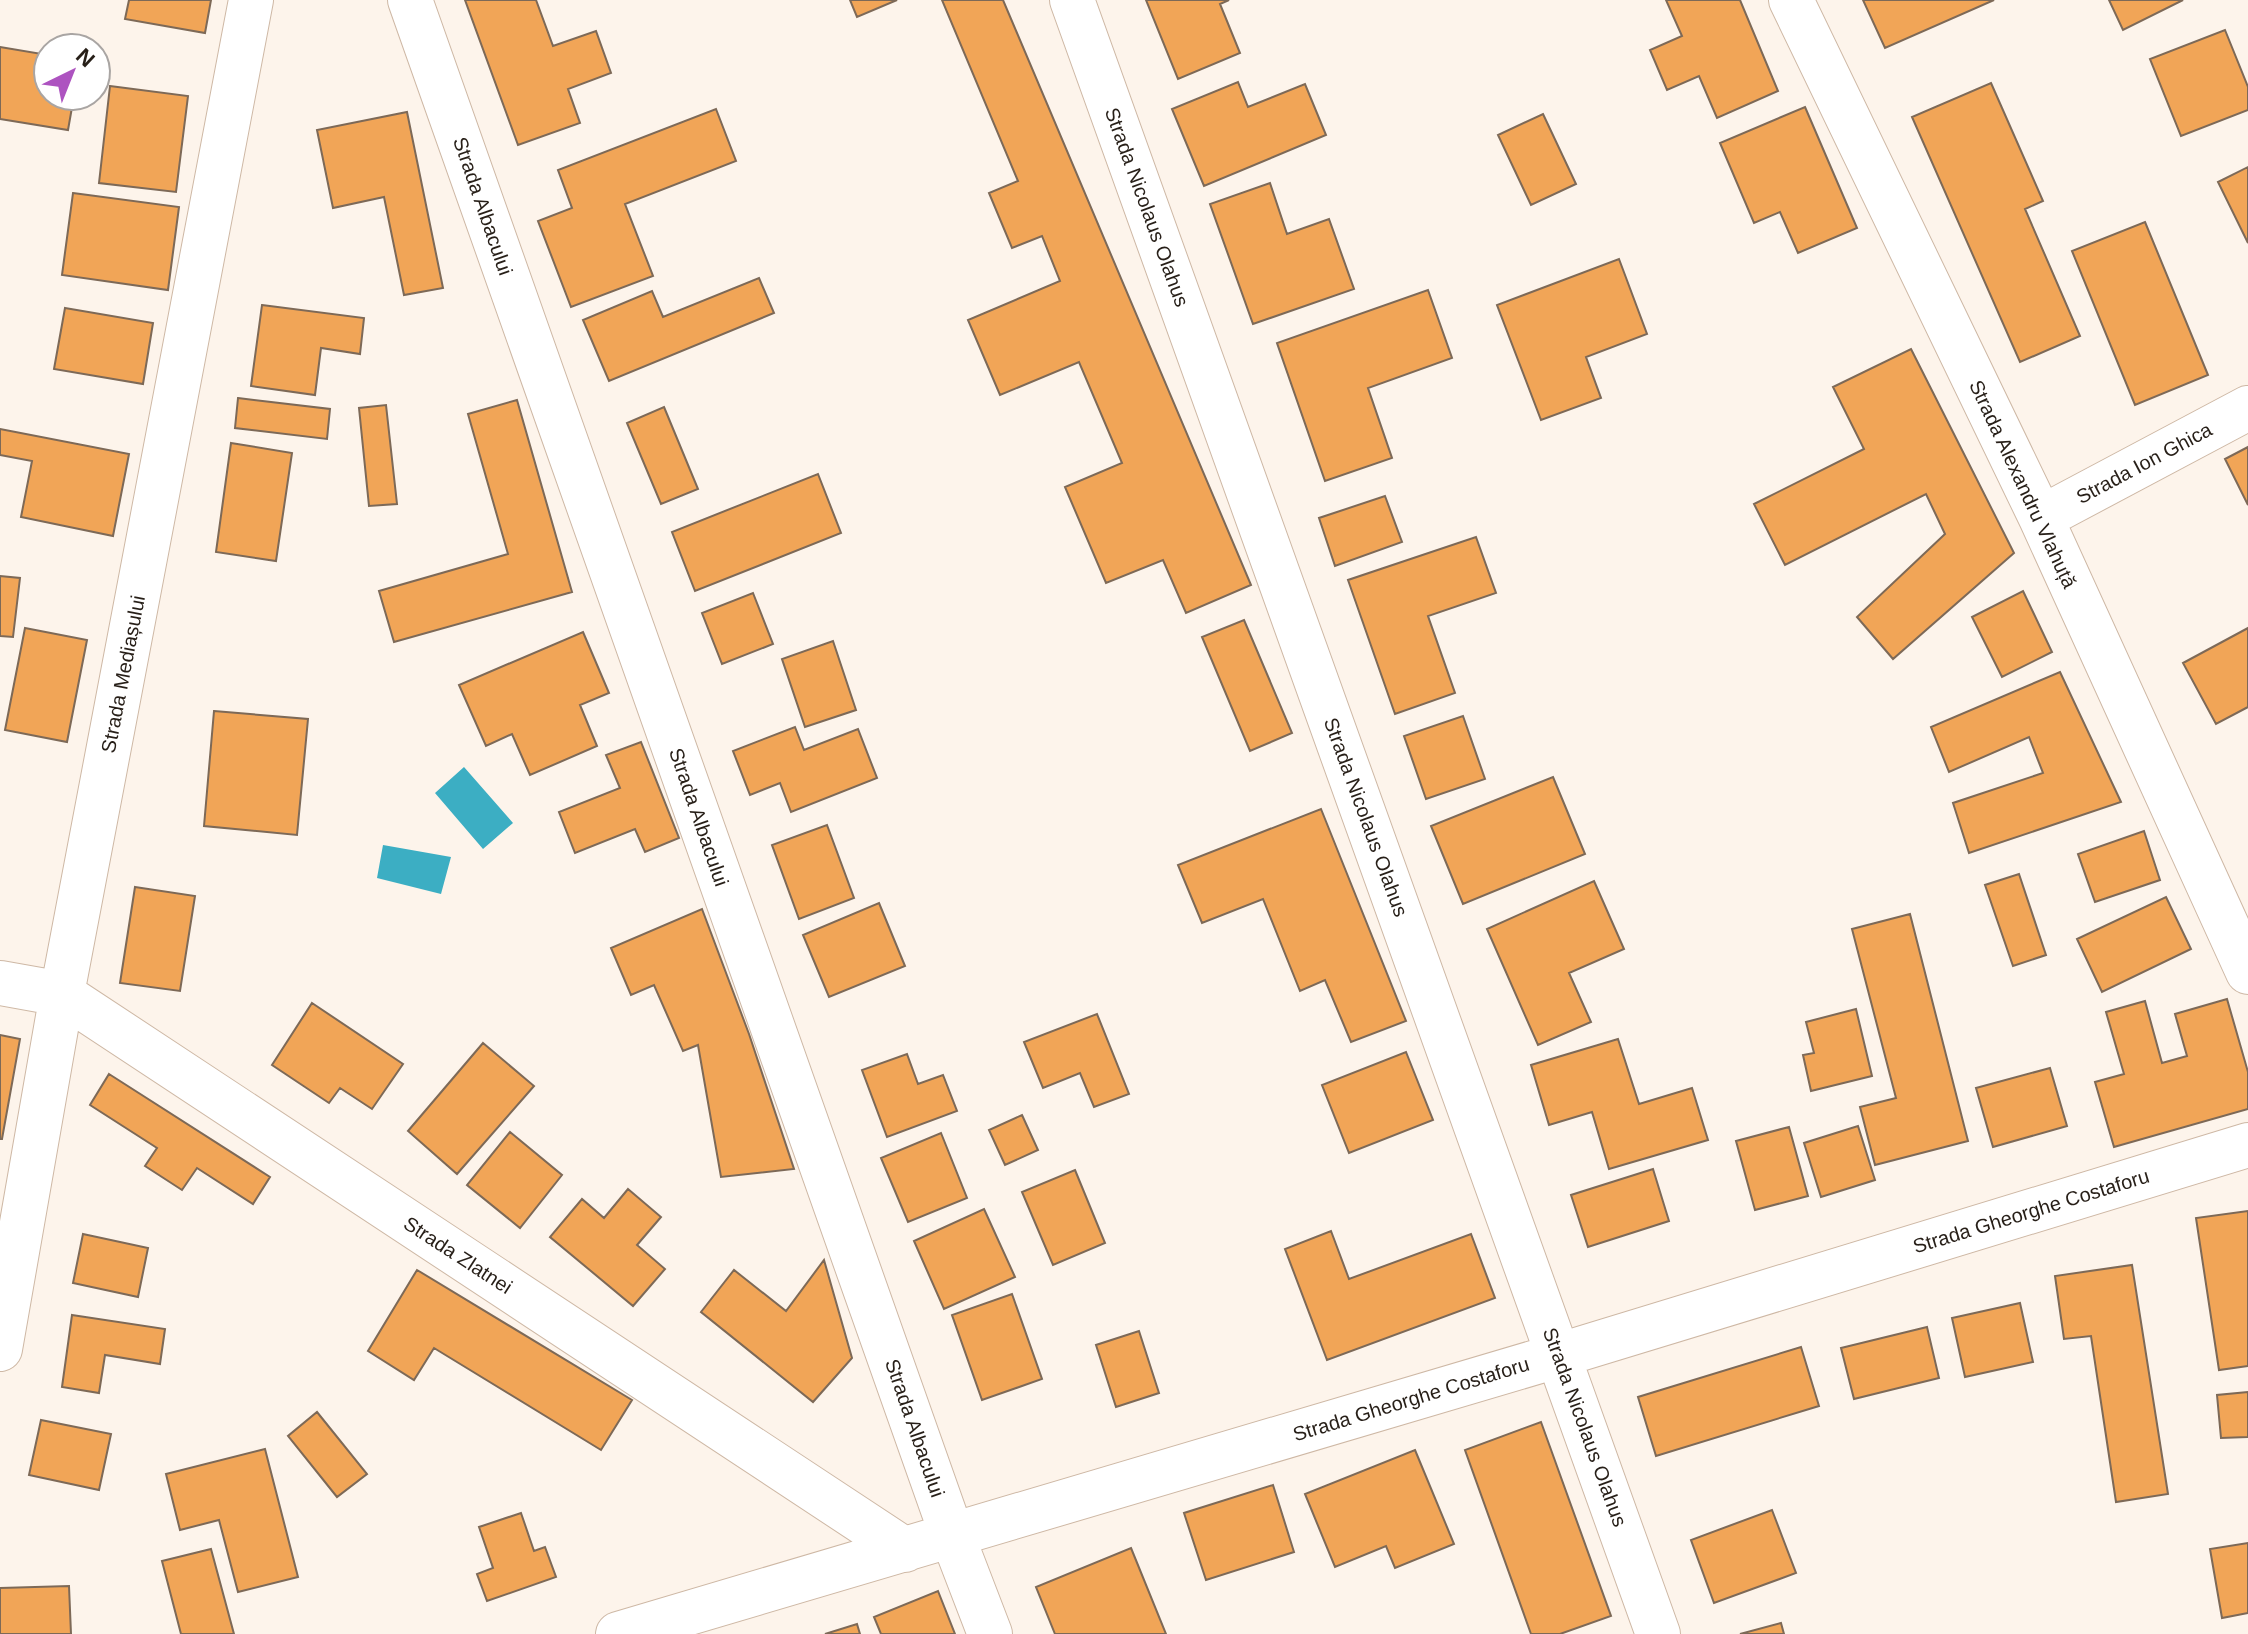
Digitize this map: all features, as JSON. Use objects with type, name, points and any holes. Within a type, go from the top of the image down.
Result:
[{"type":"street","name":"Strada Mediașului","points":[[0,1349],[62,994],[251,0]]},
{"type":"street","name":"Strada Albacului","points":[[410,0],[952,1535],[990,1634]]},
{"type":"street","name":"Strada Nicolaus Olahus","points":[[1072,0],[1658,1634]]},
{"type":"street","name":"Strada Alexandru Vlahuță","points":[[1791,0],[2041,518],[2248,972]]},
{"type":"street","name":"Strada Ion Ghica","points":[[2041,518],[2248,408]]},
{"type":"street","name":"Strada Zlatnei","points":[[0,983],[62,994],[905,1550]]},
{"type":"street","name":"Strada Gheorghe Costaforu","points":[[618,1634],[1560,1355],[2248,1145]]},
{"type":"water","points":[[464,767],[513,823],[483,849],[435,793]]},
{"type":"water","points":[[383,845],[451,857],[441,894],[377,878]]},
{"type":"building","points":[[129,0],[211,0],[205,33],[125,19]]},
{"type":"building","points":[[465,0],[536,0],[553,46],[596,31],[611,73],[568,89],[580,123],[518,145]]},
{"type":"building","points":[[850,0],[897,0],[857,17]]},
{"type":"building","points":[[942,0],[1003,0],[1251,585],[1186,613],[1163,560],[1106,583],[1065,487],[1122,463],[1079,362],[1000,395],[968,320],[1060,281],[1042,236],[1012,248],[989,193],[1018,181]]},
{"type":"building","points":[[1146,0],[1229,0],[1220,4],[1240,53],[1178,79]]},
{"type":"building","points":[[1666,0],[1740,0],[1778,91],[1717,118],[1699,76],[1667,90],[1650,50],[1682,36]]},
{"type":"building","points":[[1863,0],[1994,0],[1885,48]]},
{"type":"building","points":[[2109,0],[2183,0],[2123,30]]},
{"type":"building","points":[[2225,30],[2248,87],[2248,110],[2181,136],[2150,59]]},
{"type":"building","points":[[0,47],[32,52],[32,112],[71,112],[68,130],[0,119]]},
{"type":"building","points":[[1238,82],[1248,107],[1305,84],[1326,135],[1204,186],[1172,109]]},
{"type":"building","points":[[1991,83],[2043,201],[2025,209],[2080,336],[2020,362],[1912,117]]},
{"type":"building","points":[[112,86],[188,96],[176,192],[99,183],[107,112],[112,112]]},
{"type":"building","points":[[1805,107],[1857,228],[1798,253],[1780,212],[1754,223],[1720,143]]},
{"type":"building","points":[[716,109],[736,161],[625,204],[653,276],[571,307],[538,221],[572,208],[558,170]]},
{"type":"building","points":[[407,112],[443,288],[404,295],[384,197],[333,208],[317,130]]},
{"type":"building","points":[[1543,114],[1576,184],[1531,205],[1498,135]]},
{"type":"building","points":[[2248,167],[2248,243],[2218,182]]},
{"type":"building","points":[[1270,183],[1287,234],[1329,219],[1354,289],[1253,324],[1210,204]]},
{"type":"building","points":[[73,193],[179,207],[168,290],[62,275]]},
{"type":"building","points":[[2145,222],[2208,375],[2135,405],[2072,251]]},
{"type":"building","points":[[1619,259],[1647,334],[1586,357],[1601,398],[1541,420],[1497,305]]},
{"type":"building","points":[[759,278],[774,313],[609,381],[583,320],[652,291],[663,317]]},
{"type":"building","points":[[1428,290],[1452,358],[1368,388],[1392,458],[1325,481],[1277,343]]},
{"type":"building","points":[[262,305],[364,318],[360,354],[321,348],[315,395],[251,386]]},
{"type":"building","points":[[65,308],[153,323],[143,384],[54,369]]},
{"type":"building","points":[[1911,349],[2014,553],[1893,659],[1857,617],[1945,534],[1926,494],[1785,565],[1754,504],[1864,449],[1833,387]]},
{"type":"building","points":[[238,398],[330,409],[327,439],[235,428]]},
{"type":"building","points":[[517,400],[572,592],[394,642],[379,591],[508,554],[468,414]]},
{"type":"building","points":[[386,405],[397,504],[369,506],[359,408]]},
{"type":"building","points":[[664,407],[698,489],[661,504],[627,423]]},
{"type":"building","points":[[0,429],[129,454],[113,536],[21,517],[32,461],[0,455]]},
{"type":"building","points":[[231,443],[292,453],[276,561],[216,552]]},
{"type":"building","points":[[2248,447],[2248,505],[2225,459]]},
{"type":"building","points":[[818,474],[841,533],[695,591],[672,532]]},
{"type":"building","points":[[1385,496],[1402,542],[1335,566],[1319,518]]},
{"type":"building","points":[[1476,537],[1496,593],[1428,616],[1455,693],[1395,714],[1348,580]]},
{"type":"building","points":[[0,576],[20,578],[13,637],[0,636]]},
{"type":"building","points":[[2023,591],[2052,652],[2002,677],[1972,617]]},
{"type":"building","points":[[753,593],[773,644],[722,664],[702,613]]},
{"type":"building","points":[[1244,620],[1292,733],[1250,751],[1202,637]]},
{"type":"building","points":[[25,628],[87,640],[67,742],[5,730]]},
{"type":"building","points":[[2248,628],[2248,707],[2216,724],[2183,663]]},
{"type":"building","points":[[583,632],[609,693],[580,705],[597,746],[530,775],[512,734],[486,746],[459,685]]},
{"type":"building","points":[[833,641],[856,710],[805,727],[782,659]]},
{"type":"building","points":[[2060,672],[2121,802],[1969,853],[1953,803],[2043,773],[2029,737],[1949,772],[1931,727]]},
{"type":"building","points":[[214,711],[308,719],[297,835],[204,826]]},
{"type":"building","points":[[1463,716],[1485,779],[1426,799],[1404,736]]},
{"type":"building","points":[[795,727],[804,750],[858,729],[877,778],[791,812],[780,783],[750,795],[733,751]]},
{"type":"building","points":[[641,742],[679,838],[645,852],[635,829],[575,853],[559,812],[620,788],[606,755]]},
{"type":"building","points":[[1553,777],[1585,854],[1463,904],[1431,826]]},
{"type":"building","points":[[1321,809],[1406,1021],[1351,1042],[1325,980],[1300,991],[1263,899],[1202,923],[1178,865]]},
{"type":"building","points":[[827,825],[854,898],[799,919],[772,845]]},
{"type":"building","points":[[2144,831],[2160,880],[2095,902],[2078,854]]},
{"type":"building","points":[[2019,874],[2046,955],[2013,966],[1985,885]]},
{"type":"building","points":[[1594,881],[1624,949],[1569,973],[1591,1022],[1538,1045],[1487,929]]},
{"type":"building","points":[[135,887],[195,896],[180,991],[120,983]]},
{"type":"building","points":[[2166,897],[2191,949],[2102,992],[2077,939]]},
{"type":"building","points":[[879,903],[905,966],[829,997],[803,935]]},
{"type":"building","points":[[702,909],[749,1034],[794,1169],[721,1177],[698,1045],[683,1051],[654,985],[631,995],[611,948]]},
{"type":"building","points":[[1910,914],[1968,1141],[1875,1165],[1860,1107],[1896,1098],[1852,929]]},
{"type":"building","points":[[2227,999],[2248,1072],[2248,1109],[2114,1147],[2095,1082],[2124,1074],[2106,1012],[2145,1001],[2162,1063],[2187,1056],[2175,1014]]},
{"type":"building","points":[[312,1003],[403,1064],[372,1109],[340,1088],[329,1103],[272,1065]]},
{"type":"building","points":[[1856,1009],[1872,1076],[1811,1091],[1803,1055],[1814,1053],[1806,1022]]},
{"type":"building","points":[[1097,1014],[1129,1094],[1094,1107],[1080,1073],[1043,1088],[1024,1042]]},
{"type":"building","points":[[0,1035],[20,1039],[2,1139],[0,1139]]},
{"type":"building","points":[[1618,1039],[1639,1104],[1692,1088],[1708,1140],[1609,1169],[1592,1112],[1549,1125],[1531,1065]]},
{"type":"building","points":[[483,1043],[534,1086],[457,1174],[408,1131]]},
{"type":"building","points":[[1406,1052],[1433,1120],[1349,1153],[1322,1085]]},
{"type":"building","points":[[907,1054],[918,1084],[943,1075],[957,1111],[887,1137],[862,1070]]},
{"type":"building","points":[[2050,1068],[2067,1126],[1993,1147],[1976,1088]]},
{"type":"building","points":[[109,1074],[270,1177],[253,1204],[197,1168],[182,1190],[145,1166],[157,1148],[90,1105]]},
{"type":"building","points":[[1022,1115],[1038,1150],[1005,1165],[989,1130]]},
{"type":"building","points":[[1858,1126],[1875,1180],[1821,1197],[1804,1143]]},
{"type":"building","points":[[1789,1127],[1808,1196],[1755,1210],[1736,1141]]},
{"type":"building","points":[[510,1132],[562,1175],[520,1228],[467,1185]]},
{"type":"building","points":[[941,1133],[967,1198],[908,1222],[881,1158]]},
{"type":"building","points":[[1653,1169],[1669,1221],[1588,1247],[1571,1195]]},
{"type":"building","points":[[1075,1170],[1105,1243],[1053,1265],[1022,1192]]},
{"type":"building","points":[[628,1189],[661,1217],[637,1245],[665,1269],[633,1306],[550,1237],[582,1199],[604,1218]]},
{"type":"building","points":[[984,1209],[1015,1277],[944,1309],[914,1241]]},
{"type":"building","points":[[2248,1211],[2248,1366],[2219,1370],[2196,1218]]},
{"type":"building","points":[[1331,1231],[1349,1279],[1471,1234],[1495,1298],[1327,1360],[1285,1249]]},
{"type":"building","points":[[83,1234],[148,1248],[138,1297],[73,1283]]},
{"type":"building","points":[[824,1260],[852,1358],[813,1402],[701,1312],[734,1270],[786,1311]]},
{"type":"building","points":[[2132,1265],[2168,1494],[2116,1502],[2091,1336],[2064,1339],[2055,1276]]},
{"type":"building","points":[[417,1270],[632,1400],[601,1450],[434,1348],[414,1380],[368,1351]]},
{"type":"building","points":[[1012,1294],[1042,1379],[982,1400],[952,1315]]},
{"type":"building","points":[[2020,1303],[2033,1362],[1965,1377],[1952,1318]]},
{"type":"building","points":[[72,1315],[165,1329],[160,1364],[105,1355],[99,1393],[62,1387]]},
{"type":"building","points":[[1927,1327],[1939,1378],[1854,1399],[1841,1348]]},
{"type":"building","points":[[1139,1331],[1159,1393],[1116,1407],[1096,1345]]},
{"type":"building","points":[[1801,1347],[1819,1406],[1656,1456],[1638,1397]]},
{"type":"building","points":[[2248,1392],[2248,1437],[2221,1438],[2217,1395]]},
{"type":"building","points":[[317,1412],[367,1474],[337,1497],[288,1436]]},
{"type":"building","points":[[41,1420],[111,1434],[99,1490],[29,1475]]},
{"type":"building","points":[[1541,1422],[1611,1616],[1560,1634],[1531,1634],[1465,1450]]},
{"type":"building","points":[[265,1449],[298,1577],[238,1592],[219,1520],[180,1530],[166,1474]]},
{"type":"building","points":[[1415,1450],[1454,1544],[1395,1568],[1386,1546],[1335,1567],[1305,1494]]},
{"type":"building","points":[[1273,1485],[1294,1552],[1206,1580],[1184,1513]]},
{"type":"building","points":[[1772,1510],[1796,1573],[1714,1603],[1691,1540]]},
{"type":"building","points":[[521,1513],[534,1551],[545,1547],[556,1577],[487,1601],[477,1574],[493,1568],[479,1527]]},
{"type":"building","points":[[2248,1543],[2248,1613],[2222,1618],[2210,1549]]},
{"type":"building","points":[[1131,1548],[1166,1634],[1055,1634],[1036,1587]]},
{"type":"building","points":[[211,1549],[234,1634],[181,1634],[162,1561]]},
{"type":"building","points":[[69,1586],[71,1634],[0,1634],[0,1588]]},
{"type":"building","points":[[938,1591],[955,1634],[881,1634],[874,1617]]},
{"type":"building","points":[[1781,1623],[1784,1634],[1740,1634]]},
{"type":"building","points":[[857,1624],[860,1634],[825,1634]]}]
